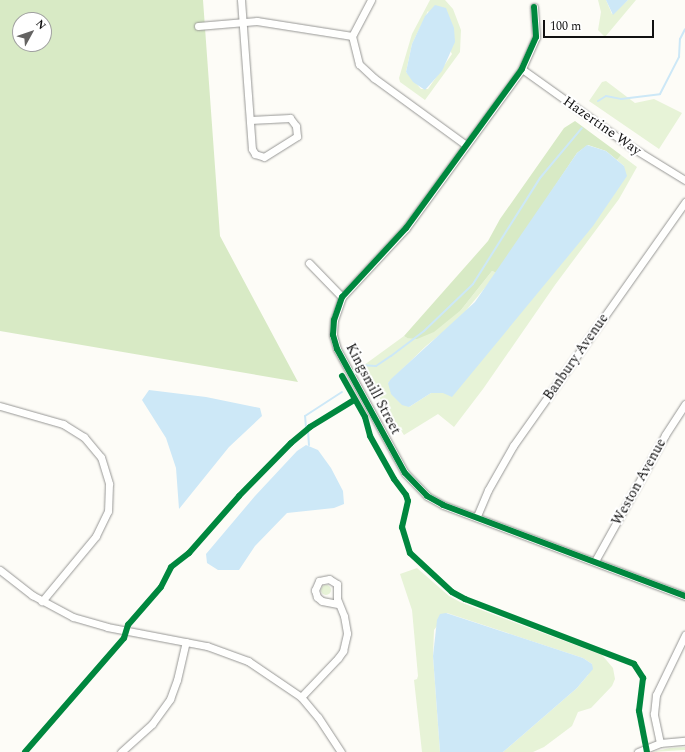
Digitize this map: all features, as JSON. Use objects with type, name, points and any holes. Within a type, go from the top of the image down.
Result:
[{"type":"street","points":[[241,0],[241,21],[252,149],[259,157],[264,157],[297,136],[296,126],[290,118],[250,120]]},
{"type":"street","points":[[371,0],[352,36],[355,55],[365,71],[466,145]]},
{"type":"street","name":"Kingsmill Street","points":[[534,7],[536,37],[522,68],[406,228],[342,297],[334,320],[334,335],[338,349],[404,473],[427,496],[443,504],[685,596]]},
{"type":"street","points":[[198,26],[241,21],[257,21],[352,36]]},
{"type":"street","name":"Hazertine Way","points":[[522,68],[634,149],[685,180]]},
{"type":"street","name":"Banbury Avenue","points":[[477,516],[488,490],[513,446],[685,202]]},
{"type":"street","points":[[310,263],[342,297]]},
{"type":"street","name":"Weston Avenue","points":[[595,561],[665,434],[685,404]]},
{"type":"street","points":[[0,406],[74,430],[84,437],[101,457],[109,484],[108,511],[100,528],[42,602]]},
{"type":"street","points":[[0,570],[42,602],[89,622],[186,642],[226,652],[248,661],[301,697],[318,717],[341,752]]},
{"type":"street","points":[[301,697],[342,651],[347,624],[338,604]]},
{"type":"street","points":[[660,743],[654,714],[656,695],[685,635]]},
{"type":"street","points":[[121,752],[152,724],[170,699],[178,680],[186,642]]},
{"type":"street","points":[[638,752],[660,743],[685,741]]},
{"type":"green space","points":[[0,0],[203,0],[220,236],[298,382],[0,331]]},
{"type":"green space","points":[[430,0],[445,0],[453,9],[461,30],[460,52],[425,100],[400,82],[399,78],[412,34]],"holes":[[[428,11],[452,54],[428,89],[421,89],[406,72],[412,44]]]},
{"type":"green space","points":[[598,0],[606,0],[612,14],[628,0],[636,0],[605,37],[598,30],[601,12]]},
{"type":"green space","points":[[606,81],[635,103],[654,99],[682,113],[659,149],[589,101],[602,82]]},
{"type":"green space","points":[[575,121],[621,155],[617,160],[606,151],[588,145],[577,153],[497,273],[492,271],[461,310],[434,332],[417,339],[407,338],[404,336],[488,241],[500,219],[564,128]]},
{"type":"green space","points":[[621,155],[637,167],[619,199],[555,285],[483,389],[454,427],[438,414],[404,435],[360,368],[404,336],[407,338],[461,310],[492,271],[497,273],[459,319],[426,346],[388,383],[409,407],[431,393],[443,393],[624,166],[617,160]]},
{"type":"green space","points":[[417,568],[449,596],[460,602],[602,655],[613,668],[615,679],[612,686],[591,708],[578,712],[572,726],[544,747],[533,752],[503,752],[577,688],[588,675],[592,664],[583,658],[447,613],[434,630],[433,656],[440,752],[422,752],[414,680],[417,679],[418,676],[412,610],[400,574]]},
{"type":"green space","points":[[324,585],[328,585],[330,586],[330,594],[324,595],[321,592],[321,588]]},
{"type":"green space","points":[[685,747],[685,750],[652,752],[670,748]]},
{"type":"water","points":[[606,0],[628,0],[613,15]]},
{"type":"water","points":[[435,5],[446,8],[454,28],[455,42],[442,71],[425,90],[413,82],[406,72],[412,44],[425,16]]},
{"type":"water","points":[[587,145],[606,151],[624,166],[627,176],[593,226],[452,397],[443,393],[431,393],[409,407],[402,405],[391,394],[388,383],[475,302],[577,153]]},
{"type":"water","points":[[149,390],[206,397],[260,408],[262,416],[229,447],[179,509],[176,468],[166,438],[142,400]]},
{"type":"water","points":[[306,445],[318,450],[331,468],[343,491],[344,504],[334,508],[287,513],[255,546],[239,570],[218,570],[207,563],[206,554],[255,496],[297,451]]},
{"type":"water","points":[[446,613],[583,658],[592,664],[593,669],[577,688],[503,752],[440,752],[433,656],[437,620],[440,614]]},
{"type":"waterway","points":[[598,101],[606,96],[621,99],[660,94],[679,57],[680,39],[685,29]]},
{"type":"waterway","points":[[360,365],[376,366],[391,356],[424,331],[473,284],[540,178],[582,128]]},
{"type":"waterway","points":[[306,427],[305,416],[342,392]]},
{"type":"waterway","points":[[308,431],[309,445]]},
{"type":"cycle path","points":[[534,7],[536,37],[522,69],[406,228],[342,297],[334,320],[333,335],[337,349],[405,473],[427,496],[443,505],[685,596]]},
{"type":"cycle path","points":[[342,376],[365,417],[370,436],[394,479],[406,495],[408,501],[402,527],[410,553],[452,592],[465,599],[634,664],[643,678],[639,711],[647,752]]},
{"type":"cycle path","points":[[25,752],[124,638],[128,625],[161,587],[171,567],[189,553],[239,496],[291,443],[310,427],[354,400]]}]
